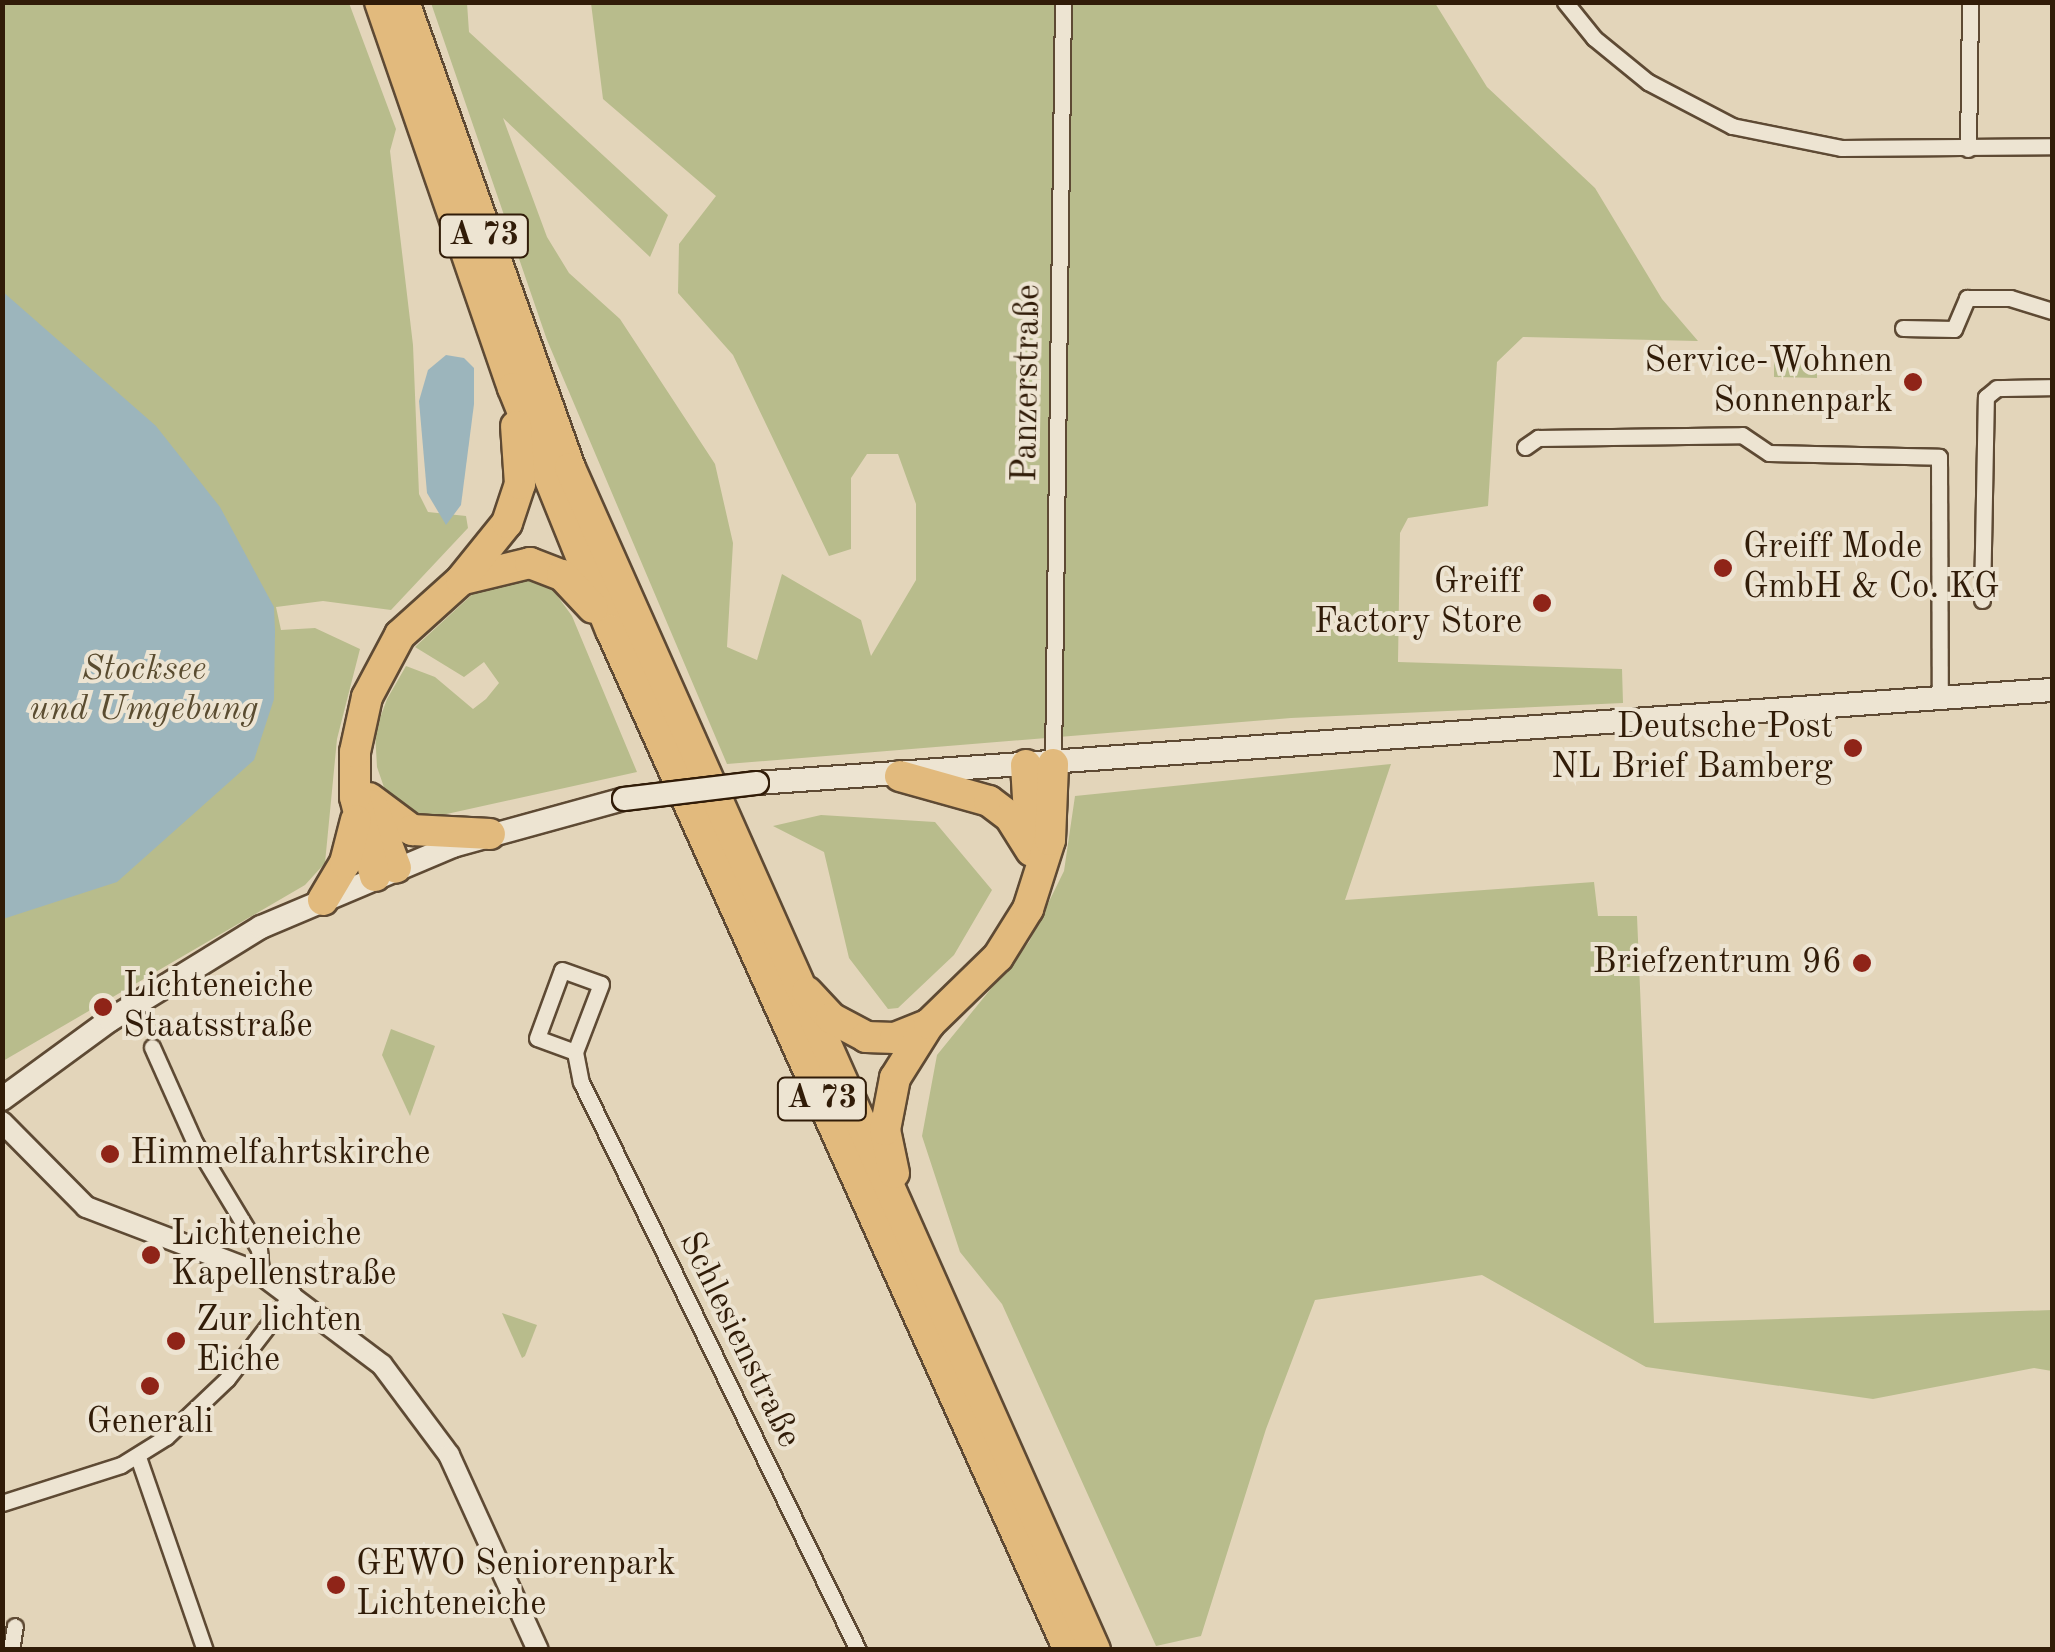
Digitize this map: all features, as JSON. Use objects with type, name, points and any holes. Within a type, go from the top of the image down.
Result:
[{"type":"highway","name":"A 73","points":[[380,2],[513,388],[611,630],[1069,1650]]},
{"type":"highway","name":"A 73","points":[[404,2],[570,468],[790,974],[1095,1650]]},
{"type":"highway","points":[[323,900],[344,863],[360,796],[359,723],[379,669],[410,624],[461,580],[498,538],[520,484],[513,388]]},
{"type":"highway","points":[[461,580],[508,564],[548,568],[578,590],[611,630]]},
{"type":"highway","points":[[1036,890],[1031,850],[1039,764]]},
{"type":"highway","points":[[903,1220],[886,1130],[887,1102],[930,1024],[998,957],[1036,890],[1050,840],[1039,764]]},
{"type":"highway","points":[[900,776],[989,802],[1010,817],[1031,850]]},
{"type":"highway","points":[[360,796],[412,830],[490,834]]},
{"type":"highway","points":[[360,796],[386,872]]},
{"type":"highway","points":[[790,974],[848,1031],[895,1038],[930,1024]]},
{"type":"main road","points":[[2,1099],[167,982],[262,926],[386,872],[490,834],[624,799],[757,783],[1631,725],[2052,690]]},
{"type":"street","name":"Panzerstraße","points":[[1039,764],[1063,2]]},
{"type":"street","points":[[1565,2],[1594,38],[1648,82],[1732,126],[1840,148],[2052,146]]},
{"type":"street","points":[[1968,149],[1970,2]]},
{"type":"street","points":[[1904,328],[1954,329],[1967,298],[2010,298],[2052,311]]},
{"type":"street","points":[[1982,600],[1986,397],[1996,388],[2052,387]]},
{"type":"street","points":[[1525,447],[1538,438],[1742,435],[1769,453],[1939,458],[1940,700]]},
{"type":"street","points":[[562,970],[601,984],[576,1052],[536,1038],[562,970]]},
{"type":"street","points":[[152,1048],[195,1143],[259,1248],[261,1274]]},
{"type":"street","name":"Schlesienstraße","points":[[576,1052],[593,1111],[858,1650]]},
{"type":"street","points":[[2,1122],[65,1191],[106,1218],[261,1274],[293,1293],[382,1365],[428,1421],[538,1650]]},
{"type":"street","points":[[2,1503],[138,1457],[190,1418],[293,1293]]},
{"type":"street","points":[[138,1457],[205,1650]]},
{"type":"street","points":[[11,1650],[15,1626]]},
{"type":"green space","points":[[3,3],[349,3],[396,129],[390,151],[413,345],[419,494],[428,512],[466,516],[468,528],[391,610],[323,601],[276,607],[281,630],[315,628],[360,649],[337,739],[325,863],[305,885],[3,1061]]},
{"type":"green space","points":[[431,3],[467,3],[469,32],[668,215],[650,257],[503,118],[547,237],[569,273],[620,319],[715,464],[733,543],[727,647],[757,660],[782,574],[861,620],[871,656],[916,580],[916,504],[898,454],[867,454],[851,478],[851,549],[829,556],[733,355],[678,293],[679,244],[716,196],[603,99],[591,3],[1435,3],[1487,87],[1595,188],[1662,299],[1698,341],[1523,337],[1497,362],[1488,506],[1408,518],[1400,533],[1398,662],[1622,669],[1623,703],[1291,718],[727,764],[547,340]]},
{"type":"green space","points":[[1774,359],[1817,359],[1817,378],[1774,377]]},
{"type":"green space","points":[[528,580],[553,590],[572,616],[637,772],[433,817],[406,811],[387,796],[377,767],[375,732],[387,699],[406,666],[435,677],[473,709],[486,699],[499,683],[484,662],[464,677],[415,647],[477,590]]},
{"type":"green space","points":[[1391,764],[1345,900],[1594,882],[1598,916],[1637,916],[1654,1323],[2052,1310],[2052,1371],[2034,1368],[1873,1399],[1646,1367],[1482,1275],[1315,1300],[1266,1429],[1201,1636],[1156,1646],[1002,1304],[960,1252],[922,1136],[937,1055],[1029,942],[1064,871],[1075,796]]},
{"type":"green space","points":[[821,815],[935,822],[992,890],[954,955],[898,1008],[888,1009],[849,958],[824,852],[773,826]]},
{"type":"green space","points":[[391,1029],[435,1046],[410,1116],[382,1055]]},
{"type":"green space","points":[[502,1313],[537,1325],[522,1358]]},
{"type":"water","name":"Stocksee und Umgebung","points":[[2,291],[156,426],[220,507],[274,607],[275,631],[274,699],[254,760],[117,882],[3,919]]},
{"type":"water","points":[[446,355],[464,358],[474,368],[474,404],[461,505],[446,525],[427,493],[419,401],[428,370]]},
{"type":"place","name":"Service-Wohnen Sonnenpark","points":[[1913,382]]},
{"type":"place","name":"Greiff Mode GmbH & Co. KG","points":[[1723,568]]},
{"type":"place","name":"Greiff Factory Store","points":[[1542,603]]},
{"type":"place","name":"Deutsche Post NL Brief Bamberg","points":[[1853,748]]},
{"type":"place","name":"Briefzentrum 96","points":[[1862,963]]},
{"type":"place","name":"Lichteneiche Staatsstraße","points":[[103,1007]]},
{"type":"place","name":"Himmelfahrtskirche","points":[[110,1154]]},
{"type":"place","name":"Lichteneiche Kapellenstraße","points":[[151,1255]]},
{"type":"place","name":"Zur lichten Eiche","points":[[176,1341]]},
{"type":"place","name":"Generali","points":[[150,1386]]},
{"type":"place","name":"GEWO Seniorenpark Lichteneiche","points":[[336,1585]]}]
